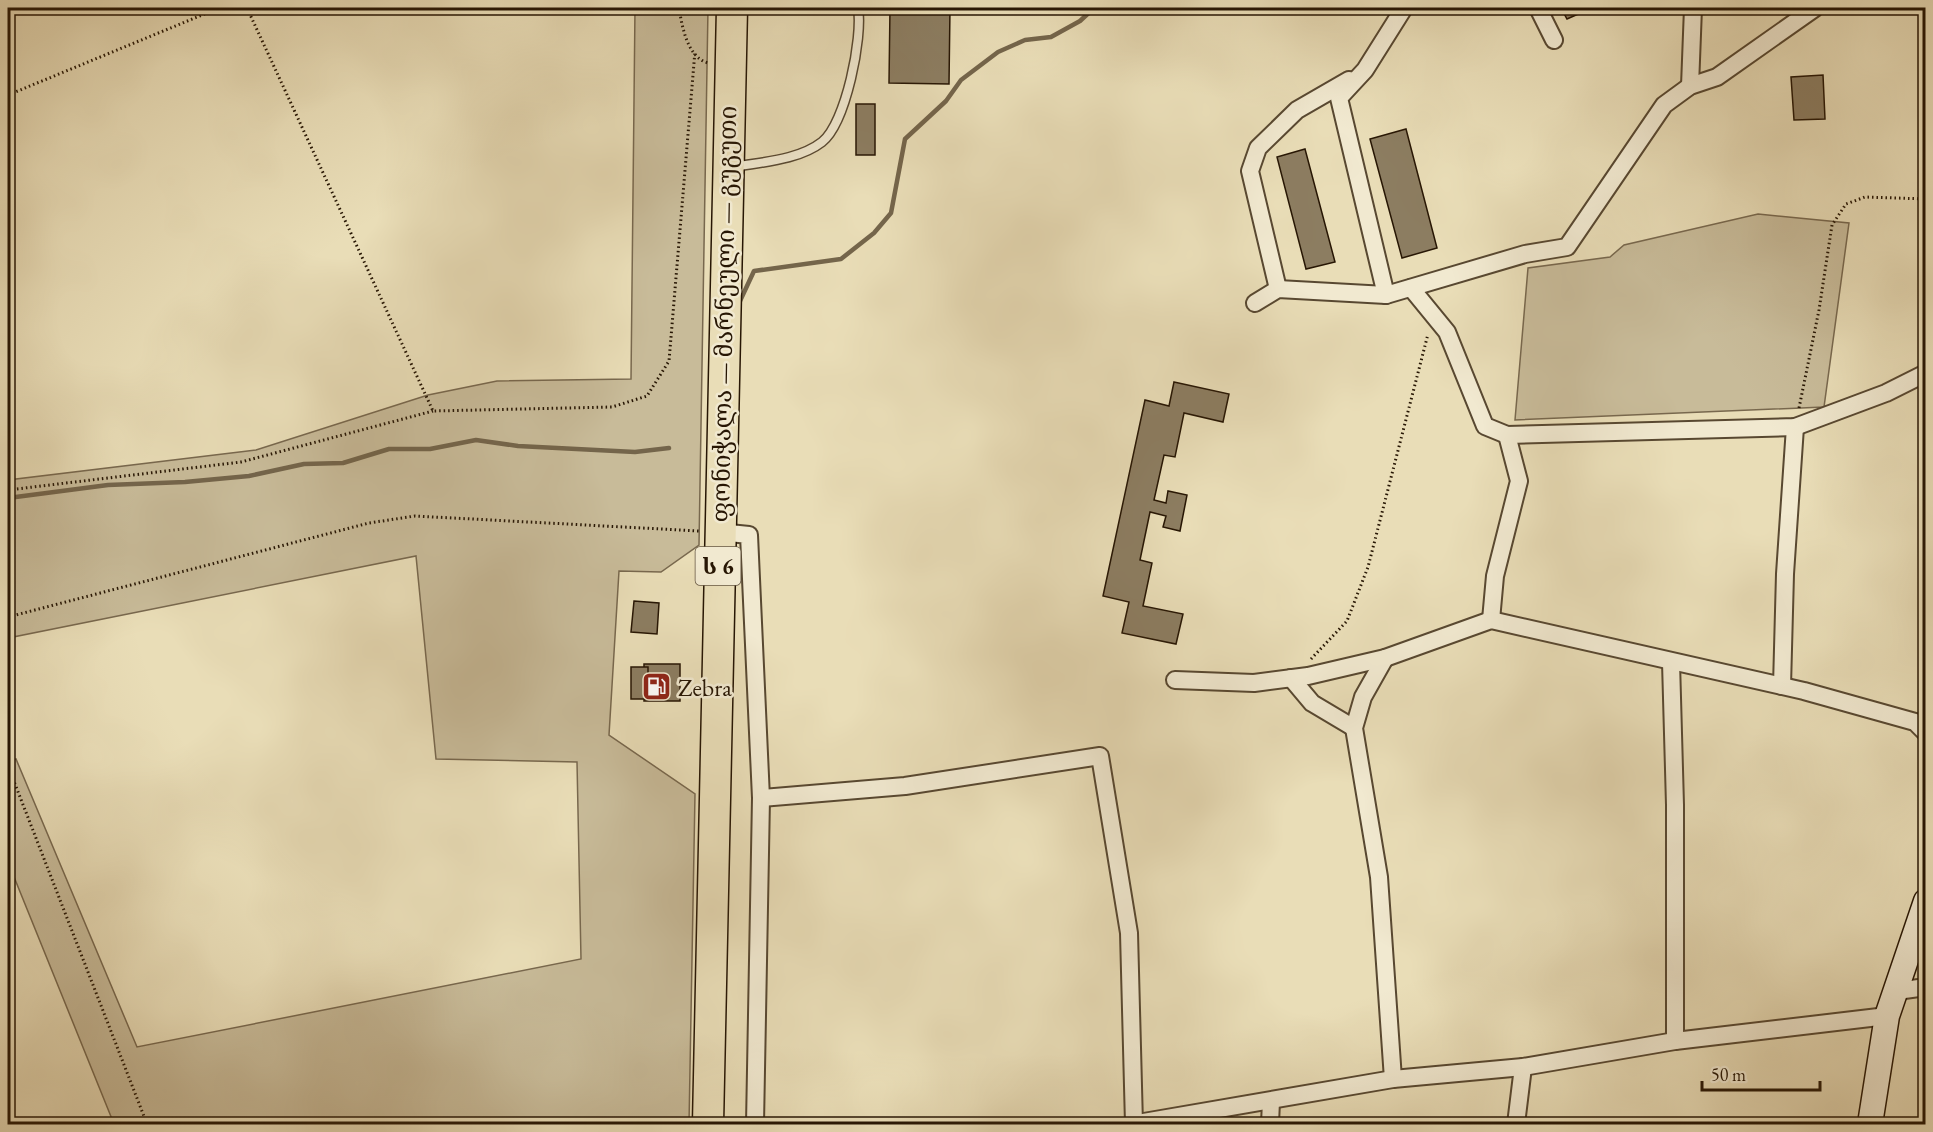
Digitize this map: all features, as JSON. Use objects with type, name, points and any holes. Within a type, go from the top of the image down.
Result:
[{"type":"highway","name":"ფონიჭალა — მარნეული — გუგუთი","points":[[708,1125],[732,8]]},
{"type":"street","points":[[1386,295],[1340,98],[1365,70],[1402,8]]},
{"type":"street","points":[[1538,8],[1554,40]]},
{"type":"street","points":[[1690,86],[1693,8]]},
{"type":"street","points":[[1255,303],[1278,289],[1386,295],[1525,254],[1567,247],[1664,105],[1690,86],[1717,77],[1815,8]]},
{"type":"street","points":[[1278,289],[1250,171],[1258,148],[1298,110],[1365,70]]},
{"type":"street","points":[[1411,288],[1447,332],[1485,426],[1507,435],[1795,428],[1886,393],[1926,373]]},
{"type":"street","points":[[1782,686],[1785,574],[1795,428]]},
{"type":"street","points":[[1491,620],[1494,576],[1519,481],[1507,435]]},
{"type":"street","points":[[719,532],[749,535],[761,798],[755,1125]]},
{"type":"street","points":[[1175,680],[1254,683],[1292,678],[1385,658],[1491,620],[1782,686],[1915,722],[1926,733]]},
{"type":"street","points":[[1385,658],[1363,696],[1354,728],[1379,877],[1394,1079]]},
{"type":"street","points":[[1671,662],[1675,805],[1675,1041]]},
{"type":"street","points":[[1292,678],[1312,703],[1354,728]]},
{"type":"street","points":[[761,798],[905,786],[1100,756],[1129,933],[1133,1124],[1394,1079],[1523,1067],[1675,1041],[1887,1016]]},
{"type":"street","points":[[1870,1125],[1887,1016],[1926,901]]},
{"type":"street","points":[[1897,991],[1926,987]]},
{"type":"street","points":[[1516,1125],[1523,1067]]},
{"type":"street","points":[[1270,1101],[1270,1125]]},
{"type":"lane","points":[[728,169],[795,155],[823,142],[838,120],[855,57],[858,8]]},
{"type":"path","points":[[8,95],[219,8]]},
{"type":"path","points":[[248,8],[433,411]]},
{"type":"path","points":[[679,8],[684,37],[702,61],[730,69]]},
{"type":"path","points":[[8,490],[241,462],[433,411],[612,407],[647,396],[669,361],[695,51]]},
{"type":"path","points":[[1795,428],[1819,310],[1832,225],[1846,204],[1865,197],[1926,199]]},
{"type":"path","points":[[1292,678],[1347,621],[1368,567],[1433,315]]},
{"type":"path","points":[[8,617],[369,523],[415,516],[719,532]]},
{"type":"path","points":[[8,766],[147,1125]]},
{"type":"shaded area","points":[[635,8],[708,8],[699,545],[661,572],[619,571],[609,735],[695,794],[689,1124],[114,1124],[8,862],[8,761],[16,759],[137,1047],[581,959],[577,762],[436,759],[416,556],[8,638],[8,480],[256,450],[428,395],[497,381],[631,379]]},
{"type":"shaded area","points":[[1758,214],[1849,223],[1824,407],[1515,420],[1528,268],[1610,257],[1624,245]]},
{"type":"building","points":[[890,8],[950,8],[949,84],[889,83]]},
{"type":"building","points":[[1561,8],[1592,8],[1567,19]]},
{"type":"building","points":[[1823,75],[1825,119],[1794,120],[1791,77]]},
{"type":"building","points":[[856,104],[875,104],[875,155],[856,155]]},
{"type":"building","points":[[1406,129],[1437,248],[1402,258],[1370,139]]},
{"type":"building","points":[[1305,149],[1335,262],[1306,269],[1277,157]]},
{"type":"building","points":[[1174,382],[1229,394],[1223,422],[1184,413],[1175,457],[1164,455],[1154,500],[1166,503],[1168,491],[1187,495],[1180,531],[1163,527],[1166,516],[1150,512],[1140,560],[1152,563],[1143,606],[1183,614],[1176,644],[1122,633],[1129,602],[1103,596],[1145,400],[1169,406]]},
{"type":"building","points":[[634,601],[659,603],[657,634],[631,632]]},
{"type":"building","points":[[644,664],[680,664],[680,701],[644,701]]},
{"type":"building","points":[[631,667],[648,667],[648,699],[631,699]]},
{"type":"waterway","points":[[740,301],[754,271],[841,259],[874,233],[891,213],[905,139],[946,101],[961,80],[998,52],[1025,40],[1051,37],[1080,21],[1094,8]]},
{"type":"waterway","points":[[8,498],[108,485],[185,482],[249,476],[304,464],[343,463],[389,449],[430,449],[476,440],[518,446],[635,452],[669,448]]},
{"type":"place","name":"Zebra","points":[[657,687]]}]
